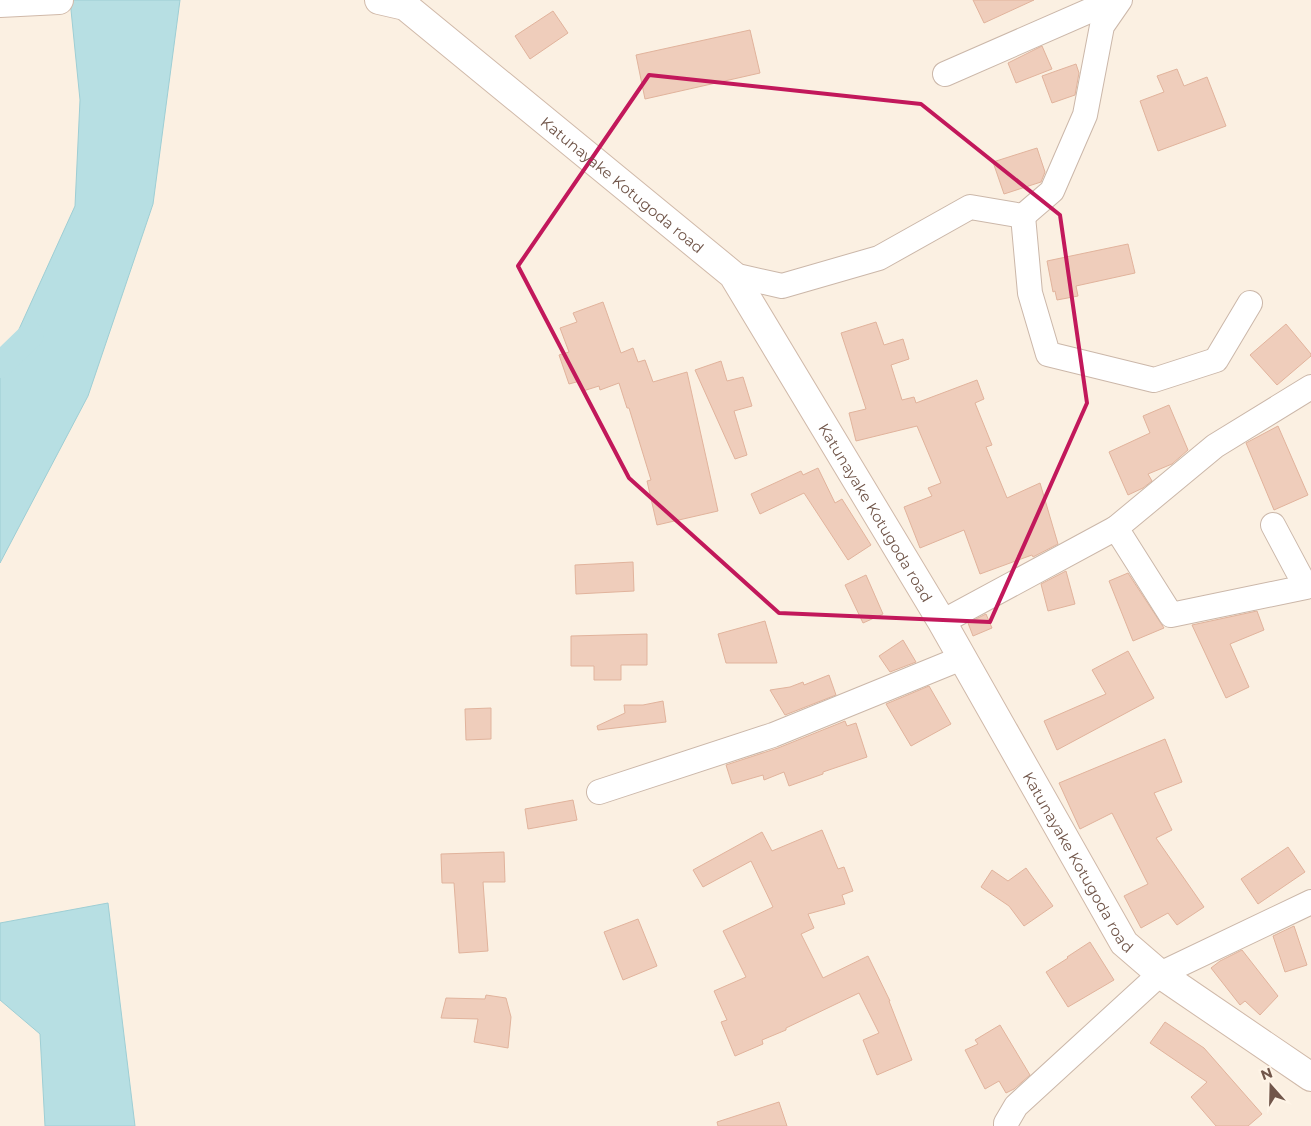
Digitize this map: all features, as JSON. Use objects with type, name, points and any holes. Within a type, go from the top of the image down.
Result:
[{"type":"main road","points":[[0,3],[59,0]]},
{"type":"main road","name":"Katunayake Kotugoda road","points":[[380,0],[405,6],[734,275],[942,622],[1124,943],[1160,974],[1311,1077]]},
{"type":"street","points":[[945,74],[1114,0]]},
{"type":"street","points":[[1023,216],[1052,190],[1085,115],[1102,26],[1120,0]]},
{"type":"street","points":[[734,275],[782,286],[879,258],[970,207],[1023,216]]},
{"type":"street","points":[[1023,216],[1030,293],[1048,354],[1154,380],[1216,360],[1250,303]]},
{"type":"street","points":[[942,622],[1116,528],[1215,446],[1311,387]]},
{"type":"street","points":[[1116,528],[1171,615],[1306,587],[1273,525]]},
{"type":"street","points":[[599,792],[773,734],[962,658]]},
{"type":"street","points":[[1006,1126],[1016,1106],[1160,974],[1311,902]]},
{"type":"highlighted area","points":[[649,75],[921,104],[1060,215],[1087,403],[990,622],[779,613],[629,478],[518,266]]},
{"type":"water","points":[[70,0],[180,0],[153,204],[88,396],[0,563],[0,371],[75,206],[80,100]]},
{"type":"water","points":[[108,903],[135,1126],[45,1126],[40,1034],[0,1000],[0,923]]},
{"type":"building","points":[[973,0],[1034,0],[984,23]]},
{"type":"building","points":[[553,11],[568,33],[530,59],[515,36]]},
{"type":"building","points":[[750,30],[760,73],[645,99],[636,55]]},
{"type":"building","points":[[1042,46],[1052,69],[1016,83],[1008,63]]},
{"type":"building","points":[[1076,64],[1079,73],[1075,95],[1052,103],[1042,76]]},
{"type":"building","points":[[1177,69],[1184,86],[1207,77],[1226,126],[1158,151],[1140,101],[1164,92],[1157,76]]},
{"type":"building","points":[[1037,148],[1045,172],[1041,182],[1004,194],[993,162]]},
{"type":"building","points":[[1128,244],[1135,273],[1076,286],[1078,296],[1057,300],[1055,291],[1053,292],[1047,261]]},
{"type":"building","points":[[603,302],[621,353],[633,348],[638,362],[645,360],[653,382],[687,372],[718,511],[657,525],[647,481],[651,480],[629,408],[627,408],[619,383],[600,390],[599,386],[583,391],[580,381],[569,384],[559,355],[569,352],[560,328],[577,322],[573,313]]},
{"type":"building","points":[[876,322],[884,345],[903,339],[909,359],[891,365],[902,400],[914,397],[916,403],[977,380],[984,399],[975,403],[992,445],[986,447],[1007,498],[1040,483],[1058,544],[1033,557],[1032,555],[980,574],[964,530],[920,548],[904,507],[932,496],[928,488],[941,483],[917,426],[856,441],[849,413],[866,409],[841,333]]},
{"type":"building","points":[[1286,324],[1311,356],[1277,385],[1250,355]]},
{"type":"building","points":[[721,361],[727,381],[743,377],[752,406],[734,411],[747,455],[735,459],[695,370]]},
{"type":"building","points":[[1169,405],[1188,450],[1172,464],[1148,474],[1152,481],[1143,488],[1128,495],[1109,452],[1150,433],[1143,416]]},
{"type":"building","points":[[1278,426],[1308,495],[1274,510],[1246,443]]},
{"type":"building","points":[[818,468],[835,503],[842,499],[871,545],[848,560],[804,493],[760,514],[751,494],[801,471],[803,475]]},
{"type":"building","points":[[633,562],[634,591],[576,594],[575,565]]},
{"type":"building","points":[[1066,571],[1075,604],[1048,611],[1041,584]]},
{"type":"building","points":[[1128,573],[1164,628],[1133,641],[1109,581]]},
{"type":"building","points":[[866,575],[883,614],[863,623],[845,585]]},
{"type":"building","points":[[1257,611],[1264,630],[1230,644],[1249,687],[1226,698],[1192,625]]},
{"type":"building","points":[[986,614],[992,628],[973,636],[968,623]]},
{"type":"building","points":[[765,621],[777,663],[726,663],[718,634]]},
{"type":"building","points":[[647,634],[647,665],[621,665],[621,680],[594,680],[594,666],[571,666],[571,636]]},
{"type":"building","points":[[903,640],[916,662],[890,672],[879,656]]},
{"type":"building","points":[[1128,651],[1154,698],[1057,750],[1044,721],[1106,694],[1092,670]]},
{"type":"building","points":[[829,675],[836,695],[785,715],[770,690],[790,687],[803,682],[804,685]]},
{"type":"building","points":[[929,686],[951,724],[911,746],[886,704]]},
{"type":"building","points":[[663,701],[666,722],[598,730],[597,726],[625,713],[624,705],[643,705]]},
{"type":"building","points":[[491,708],[491,739],[466,740],[465,709]]},
{"type":"building","points":[[845,721],[847,726],[856,723],[867,757],[789,786],[784,772],[764,780],[763,775],[732,784],[726,765],[778,748]]},
{"type":"building","points":[[1165,739],[1182,782],[1154,793],[1172,830],[1156,838],[1204,907],[1177,925],[1168,913],[1141,928],[1124,896],[1148,884],[1112,813],[1080,829],[1059,783]]},
{"type":"building","points":[[573,800],[577,820],[528,829],[525,809]]},
{"type":"building","points":[[822,830],[838,869],[844,867],[853,891],[842,895],[845,904],[808,914],[814,928],[801,934],[823,978],[868,956],[890,1001],[912,1060],[877,1075],[863,1040],[879,1033],[859,993],[762,1040],[763,1044],[735,1056],[721,1022],[727,1020],[714,991],[746,977],[723,931],[773,907],[751,861],[703,887],[693,870],[762,832],[772,851]]},
{"type":"building","points":[[1288,847],[1305,872],[1258,904],[1241,879]]},
{"type":"building","points":[[504,852],[505,882],[483,882],[488,951],[459,953],[454,883],[442,883],[441,854]]},
{"type":"building","points":[[1026,868],[1053,906],[1024,926],[1009,906],[981,887],[992,870],[1008,881]]},
{"type":"building","points":[[638,919],[657,966],[623,980],[604,932]]},
{"type":"building","points":[[1294,926],[1307,965],[1285,972],[1273,936]]},
{"type":"building","points":[[1090,942],[1114,980],[1068,1007],[1046,972]]},
{"type":"building","points":[[1242,950],[1278,996],[1260,1015],[1245,1001],[1240,1005],[1211,968],[1220,961]]},
{"type":"building","points":[[486,995],[506,998],[511,1017],[508,1048],[474,1042],[478,1019],[441,1018],[446,998],[485,999]]},
{"type":"building","points":[[1165,1022],[1204,1048],[1262,1114],[1248,1126],[1216,1126],[1191,1097],[1207,1082],[1150,1043]]},
{"type":"building","points":[[1000,1025],[1030,1075],[1014,1089],[1006,1093],[999,1081],[985,1089],[965,1050],[978,1044],[975,1040]]},
{"type":"building","points":[[779,1102],[787,1126],[718,1126],[717,1122]]},
{"type":"waterway","points":[[0,365],[31,335]]}]
